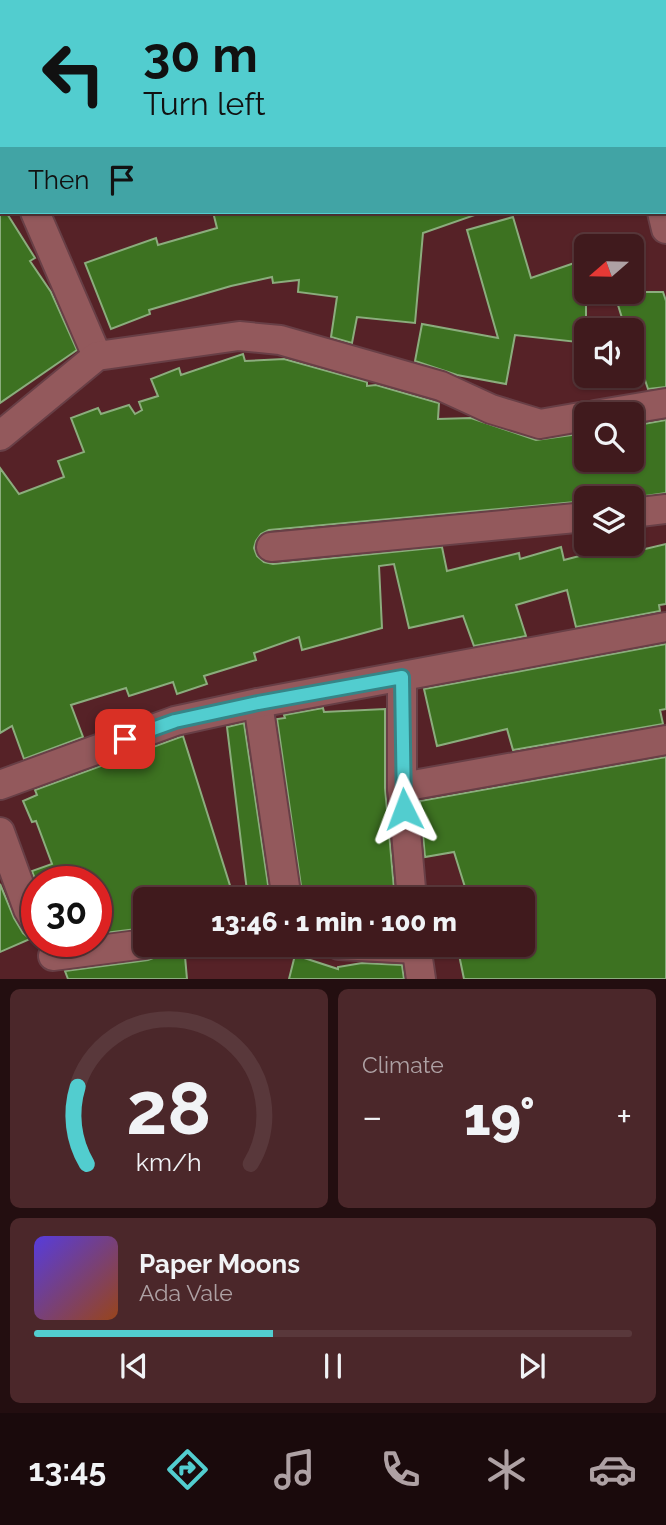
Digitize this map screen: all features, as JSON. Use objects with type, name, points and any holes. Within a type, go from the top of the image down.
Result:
[{"type":"street","points":[[36,214],[97,356]]},
{"type":"street","points":[[0,436],[97,356],[239,336],[280,340],[441,386],[491,408],[540,424],[574,418]]},
{"type":"street","points":[[644,407],[666,403]]},
{"type":"street","points":[[644,512],[666,509]]},
{"type":"street","points":[[271,547],[574,518]]},
{"type":"street","points":[[0,785],[175,721],[666,627]]},
{"type":"street","points":[[402,677],[402,787],[411,887]]},
{"type":"street","points":[[258,703],[284,887]]},
{"type":"street","points":[[402,787],[666,740]]},
{"type":"street","points":[[0,832],[21,890]]},
{"type":"street","points":[[54,959],[133,946]]},
{"type":"street","points":[[418,957],[421,979]]},
{"type":"building","points":[[0,214],[7,214],[35,258],[30,261],[51,292],[77,350],[0,403]]},
{"type":"building","points":[[214,214],[475,215],[423,233],[415,323],[357,317],[352,343],[331,337],[337,297],[298,292],[299,280],[273,283],[272,277],[149,310],[150,314],[111,329],[85,263],[156,238],[158,245],[217,228]]},
{"type":"building","points":[[513,217],[531,278],[574,263],[574,304],[586,304],[586,318],[574,318],[574,342],[515,335],[506,384],[457,375],[415,361],[422,324],[498,338],[467,230]]},
{"type":"building","points":[[644,292],[663,292],[666,301],[666,387],[648,389],[644,377],[644,318],[622,318],[618,304],[644,304]]},
{"type":"building","points":[[243,354],[245,361],[284,359],[367,382],[367,386],[376,385],[439,403],[438,419],[471,418],[536,440],[574,435],[574,472],[644,472],[644,424],[666,420],[666,493],[644,496],[644,486],[574,486],[574,502],[269,530],[261,534],[254,548],[257,556],[264,562],[273,564],[442,547],[447,571],[519,553],[520,559],[561,547],[564,560],[579,556],[644,556],[644,549],[666,544],[666,604],[659,605],[660,611],[576,627],[567,590],[516,605],[526,636],[474,646],[463,616],[409,628],[394,564],[379,566],[382,628],[302,650],[299,637],[254,653],[256,660],[204,676],[207,684],[177,694],[173,682],[129,696],[126,688],[71,705],[83,737],[24,759],[12,726],[0,733],[0,468],[19,494],[64,477],[58,461],[84,452],[71,418],[98,408],[101,414],[129,405],[135,414],[142,410],[139,402],[158,396],[151,379],[179,368],[181,375]]},
{"type":"building","points":[[666,644],[666,709],[660,710],[663,724],[513,750],[507,729],[437,746],[424,689]]},
{"type":"building","points":[[323,708],[324,712],[385,709],[385,788],[394,887],[301,887],[277,719],[285,718],[284,715]]},
{"type":"building","points":[[244,723],[268,887],[247,887],[227,727]]},
{"type":"building","points":[[183,736],[230,887],[133,887],[133,929],[112,932],[112,866],[46,866],[52,864],[36,821],[32,822],[23,801],[37,795],[35,790]]},
{"type":"building","points":[[666,757],[666,979],[464,979],[459,957],[535,957],[535,887],[465,887],[454,852],[425,857],[420,801]]},
{"type":"building","points":[[0,884],[21,930],[21,943],[0,952]]},
{"type":"building","points":[[156,957],[185,957],[187,979],[68,979],[65,971]]},
{"type":"building","points":[[294,957],[301,957],[338,969],[362,963],[402,965],[404,979],[289,979]]},
{"type":"route","points":[[125,739],[175,721],[402,677],[404,809]]}]
